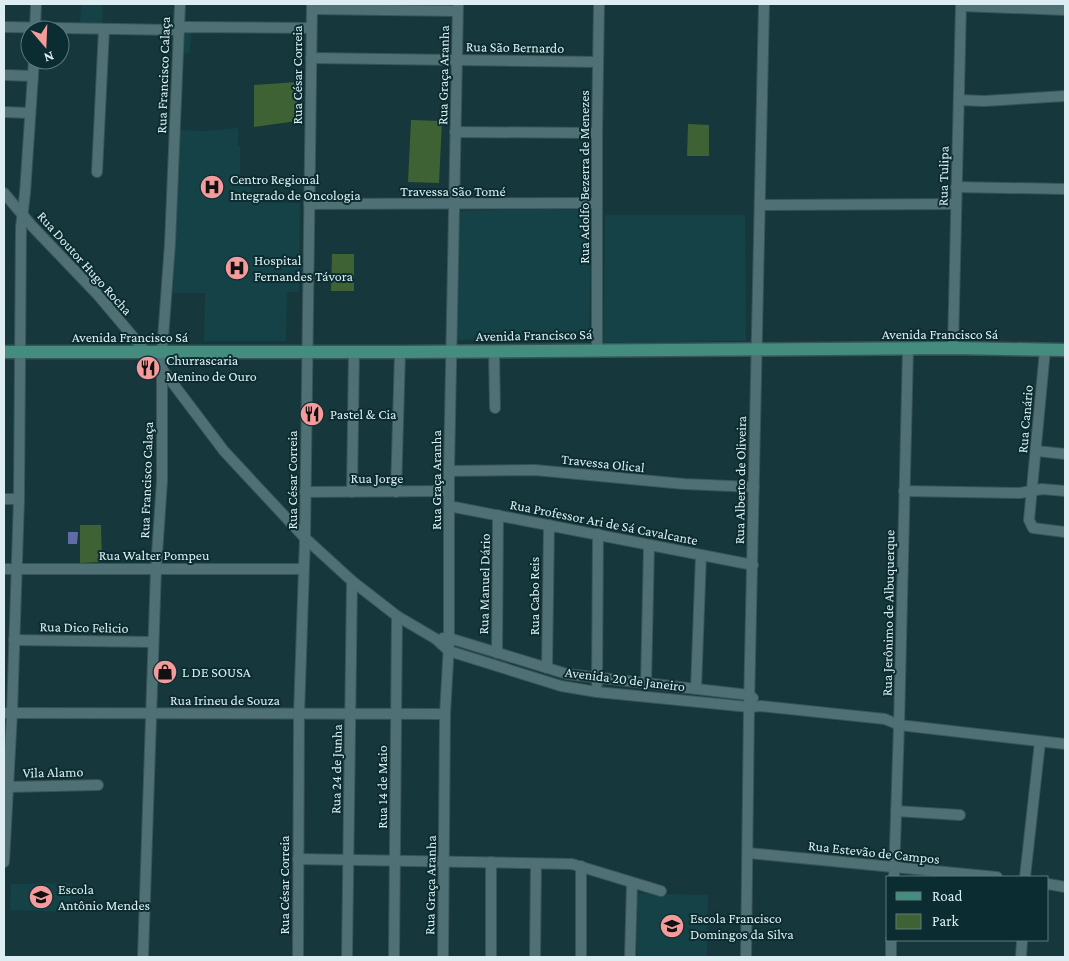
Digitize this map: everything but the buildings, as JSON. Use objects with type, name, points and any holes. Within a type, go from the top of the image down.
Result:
[{"type":"main road","name":"Avenida Francisco Sá","points":[[4,352],[400,352],[954,348],[1065,350]]},
{"type":"street","points":[[36,4],[36,20]]},
{"type":"street","name":"Rua Francisco Calaça","points":[[143,957],[150,714],[162,481],[162,352],[169,254],[180,4]]},
{"type":"street","name":"Rua Adolfo Bezerra de Menezes","points":[[597,350],[597,133],[600,4]]},
{"type":"street","name":"Rua Alberto de Oliveira","points":[[746,957],[749,695],[764,4]]},
{"type":"street","points":[[961,5],[1065,10]]},
{"type":"street","name":"Rua Tulipa","points":[[954,348],[961,5]]},
{"type":"street","points":[[312,6],[458,7]]},
{"type":"street","name":"Rua César Correia","points":[[298,957],[300,714],[305,538],[312,6]]},
{"type":"street","name":"Rua Graça Aranha","points":[[442,957],[445,714],[449,651],[449,491],[458,7]]},
{"type":"street","points":[[4,27],[20,28]]},
{"type":"street","points":[[70,29],[172,30],[185,27],[311,28]]},
{"type":"street","points":[[98,172],[104,29]]},
{"type":"street","name":"Rua São Bernardo","points":[[311,58],[598,62]]},
{"type":"street","points":[[4,862],[8,787],[8,714],[14,640],[19,500],[21,227],[33,70]]},
{"type":"street","points":[[4,75],[32,76]]},
{"type":"street","points":[[958,100],[984,101],[1065,96]]},
{"type":"street","points":[[4,112],[30,113]]},
{"type":"street","points":[[456,132],[597,133]]},
{"type":"street","points":[[956,187],[1065,189]]},
{"type":"street","name":"Rua Doutor Hugo Rocha","points":[[4,193],[97,294],[146,352]]},
{"type":"street","name":"Travessa São Tomé","points":[[309,204],[454,205],[597,203]]},
{"type":"street","points":[[760,205],[956,204]]},
{"type":"street","name":"Rua Jerônimo de Albuquerque","points":[[894,873],[908,349]]},
{"type":"street","name":"Rua Canário","points":[[1045,350],[1029,520],[1031,527],[1065,532]]},
{"type":"street","points":[[494,351],[495,408]]},
{"type":"street","points":[[352,492],[354,352]]},
{"type":"street","points":[[396,492],[400,352]]},
{"type":"street","name":"Avenida 20 de Janeiro","points":[[162,369],[224,451],[305,538],[352,581],[397,616],[436,639],[449,651],[561,686],[597,692],[885,719],[899,725],[1065,744]]},
{"type":"street","points":[[1037,451],[1065,454]]},
{"type":"street","name":"Travessa Olical","points":[[450,472],[535,470],[684,484],[754,487]]},
{"type":"street","points":[[904,491],[1020,493],[1042,489],[1065,491]]},
{"type":"street","name":"Rua Jorge","points":[[305,492],[449,491]]},
{"type":"street","points":[[4,499],[19,500]]},
{"type":"street","name":"Rua Professor Ari de Sá Cavalcante","points":[[449,506],[753,565]]},
{"type":"street","name":"Rua Manuel Dário","points":[[497,653],[498,515]]},
{"type":"street","name":"Rua Cabo Reis","points":[[547,668],[549,525]]},
{"type":"street","points":[[597,692],[598,534]]},
{"type":"street","points":[[646,684],[649,545]]},
{"type":"street","points":[[696,689],[701,555]]},
{"type":"street","name":"Rua Walter Pompeu","points":[[4,569],[303,569]]},
{"type":"street","name":"Rua 24 de Junha","points":[[347,957],[352,581]]},
{"type":"street","name":"Rua 14 de Maio","points":[[394,957],[397,616]]},
{"type":"street","name":"Avenida 20 de Janeiro","points":[[436,639],[449,638],[567,674],[749,695]]},
{"type":"street","name":"Rua Dico Felicio","points":[[14,640],[153,642]]},
{"type":"street","points":[[749,695],[761,706]]},
{"type":"street","name":"Rua Irineu de Souza","points":[[8,714],[445,714]]},
{"type":"street","points":[[1025,876],[1040,742]]},
{"type":"street","name":"Vila Alamo","points":[[8,787],[98,785]]},
{"type":"street","points":[[896,811],[960,815]]},
{"type":"street","name":"Rua Estevão de Campos","points":[[748,853],[894,873],[971,876]]},
{"type":"street","points":[[298,859],[572,864],[661,891]]},
{"type":"street","points":[[491,957],[492,862]]},
{"type":"street","points":[[535,957],[536,864]]},
{"type":"street","points":[[581,866],[581,957]]},
{"type":"street","points":[[630,957],[632,883]]},
{"type":"street","points":[[1049,884],[1065,887]]},
{"type":"street","points":[[890,957],[891,941]]},
{"type":"street","points":[[1021,957],[1022,941]]},
{"type":"shaded area","points":[[81,4],[103,4],[102,25],[80,24]]},
{"type":"shaded area","points":[[187,32],[191,32],[190,53],[183,54],[184,35]]},
{"type":"shaded area","points":[[238,128],[240,186],[251,187],[251,202],[300,203],[299,292],[287,292],[286,341],[204,341],[205,293],[173,293],[180,130],[203,131]]},
{"type":"shaded area","points":[[592,209],[589,337],[457,340],[459,211]]},
{"type":"shaded area","points":[[605,215],[745,215],[746,341],[603,343]]},
{"type":"shaded area","name":"Escola Antônio Mendes","points":[[72,883],[70,912],[10,910],[11,884]]},
{"type":"shaded area","name":"Escola Francisco Domingos da Silva","points":[[637,893],[708,895],[707,957],[637,957]]},
{"type":"green space","points":[[297,82],[297,121],[254,127],[254,85]]},
{"type":"green space","points":[[411,120],[442,121],[439,183],[408,182]]},
{"type":"green space","points":[[688,124],[709,125],[709,156],[687,156]]},
{"type":"green space","points":[[332,254],[354,254],[354,291],[331,291]]},
{"type":"green space","points":[[80,525],[101,525],[102,562],[80,563]]},
{"type":"water","points":[[68,532],[78,532],[77,544],[68,544]]},
{"type":"place","name":"Centro Regional Integrado de Oncologia","points":[[212,187]]},
{"type":"place","name":"Hospital Fernandes Távora","points":[[237,268]]},
{"type":"place","name":"Churrascaria Menino de Ouro","points":[[148,368]]},
{"type":"place","name":"Pastel & Cia","points":[[312,414]]},
{"type":"place","name":"L DE SOUSA","points":[[165,672]]},
{"type":"place","name":"Escola Antônio Mendes","points":[[41,897]]},
{"type":"place","name":"Escola Francisco Domingos da Silva","points":[[672,926]]}]
